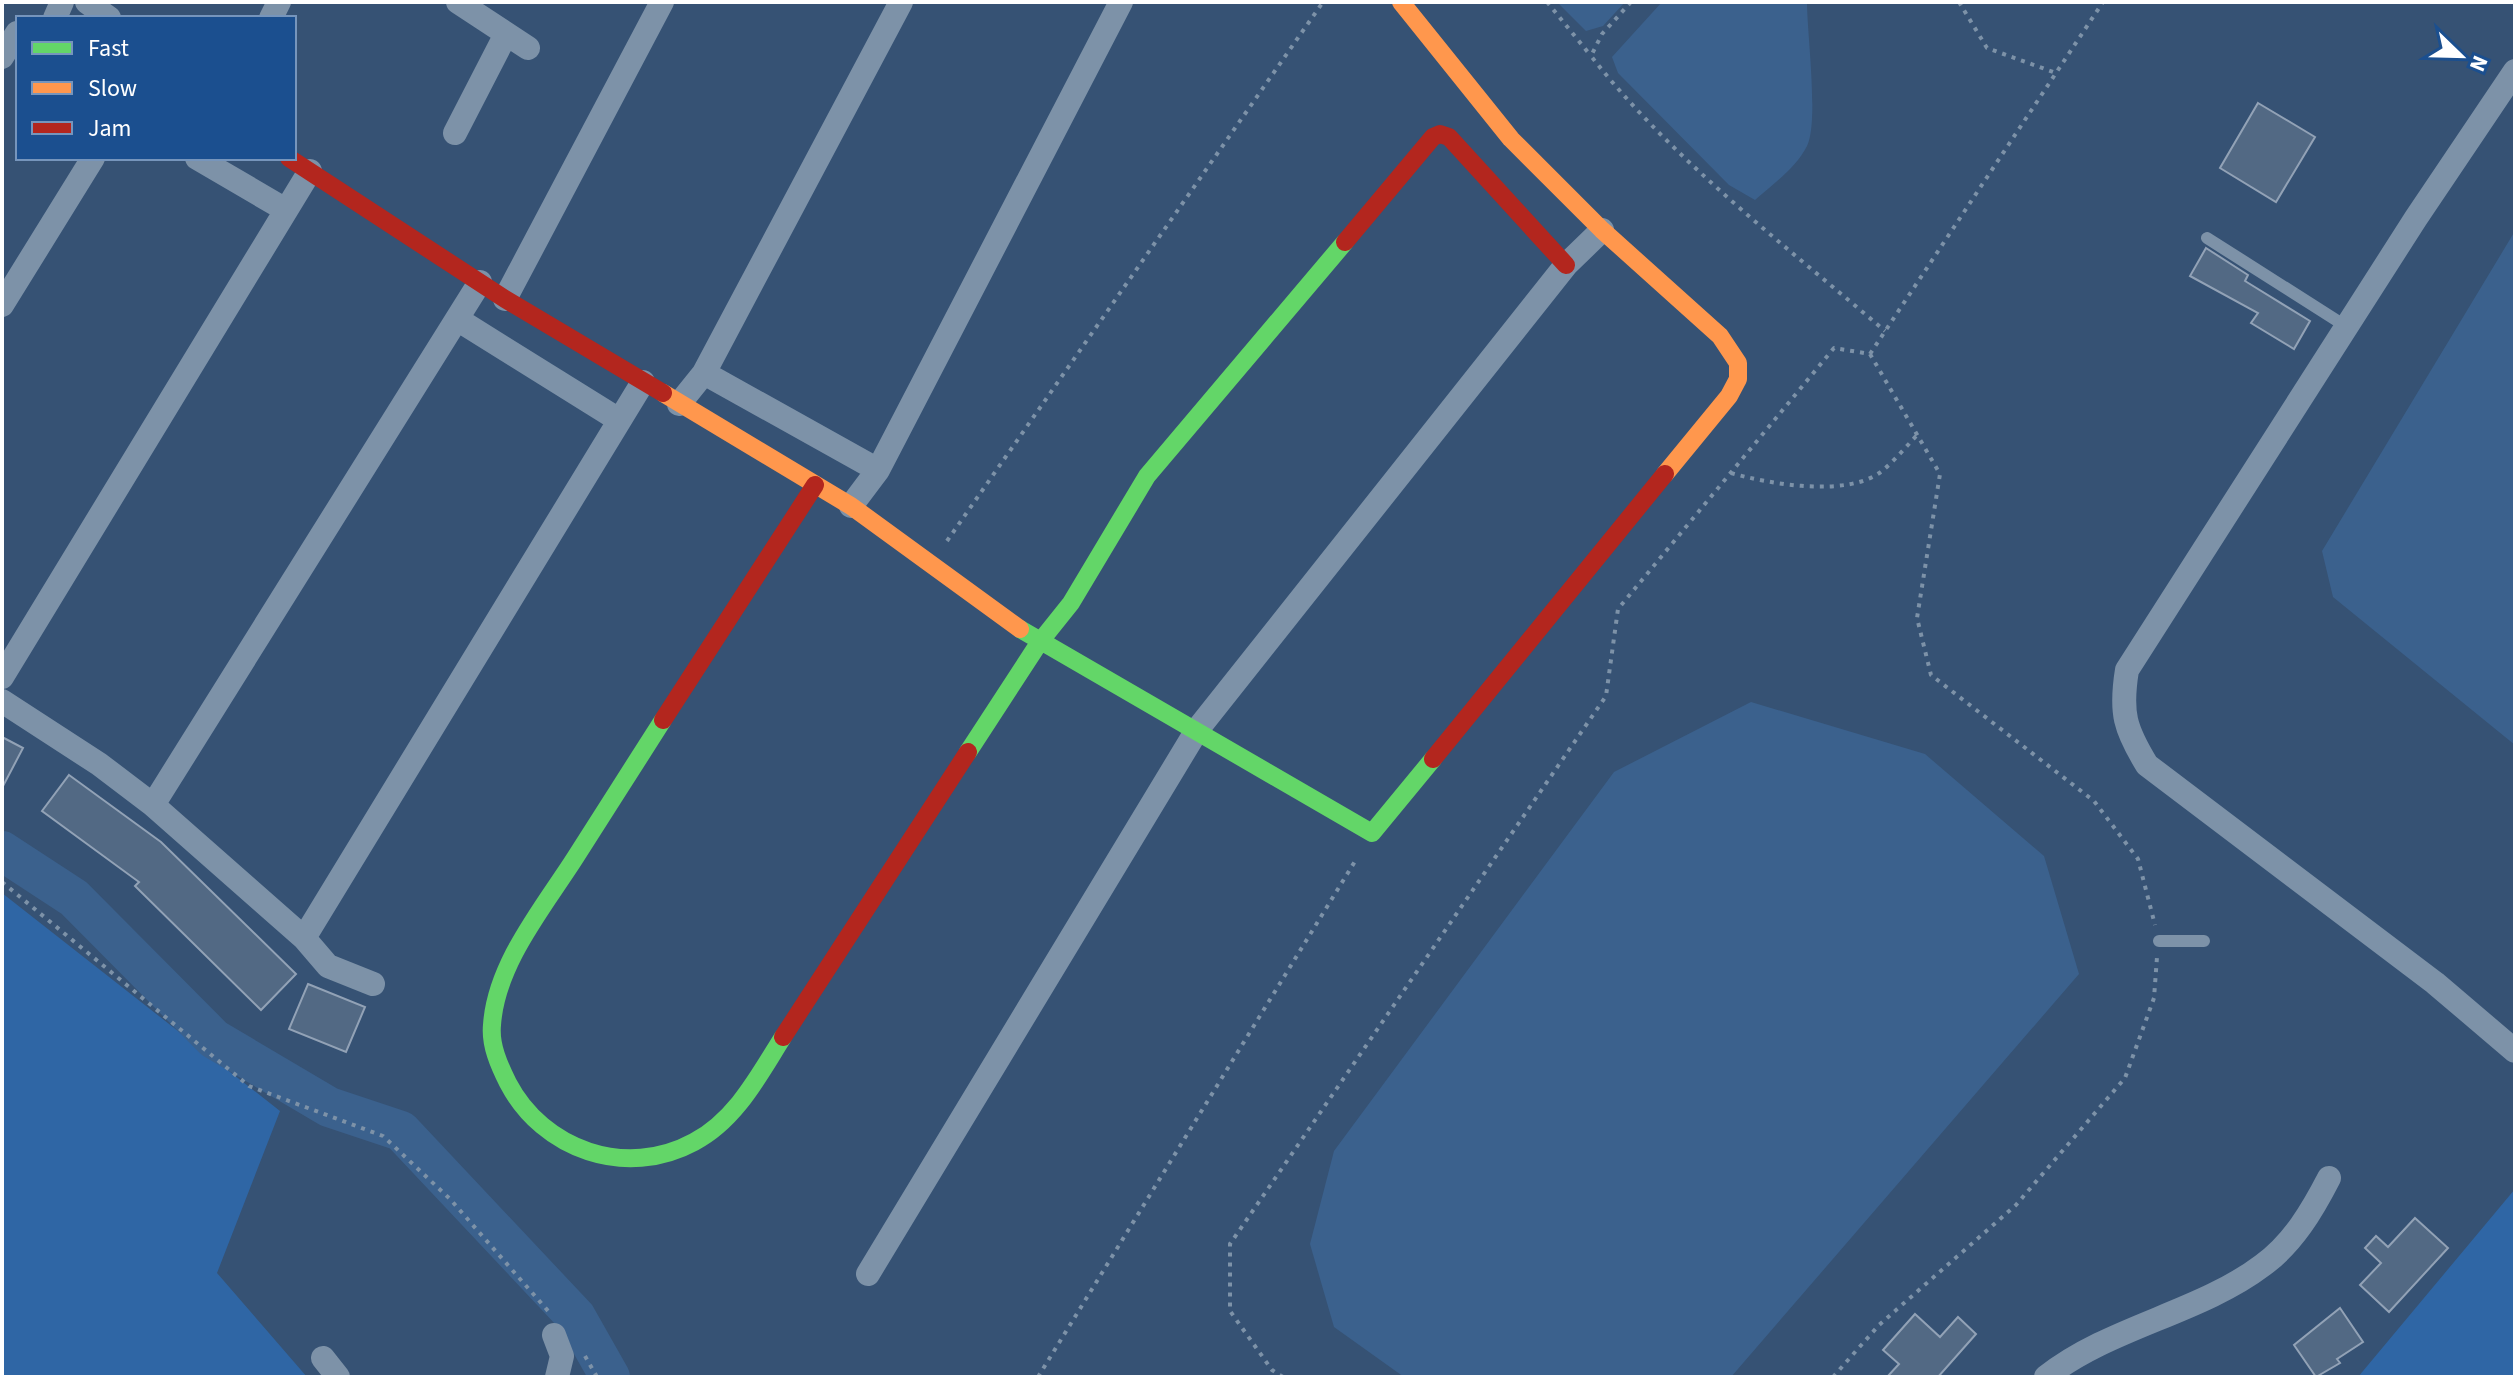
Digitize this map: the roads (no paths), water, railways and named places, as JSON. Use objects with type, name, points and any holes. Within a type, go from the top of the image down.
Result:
[{"type":"street","points":[[87,2],[106,16]]},
{"type":"street","points":[[458,2],[528,48]]},
{"type":"street","points":[[505,299],[662,2]]},
{"type":"street","points":[[679,404],[704,373],[901,2]]},
{"type":"street","points":[[851,506],[878,470],[1121,2]]},
{"type":"street","points":[[2,677],[286,210],[299,164],[505,299],[851,506],[1039,643],[1197,730],[1372,833],[1729,396],[1738,379],[1738,363],[1720,336],[1602,230],[1511,139],[1401,2]]},
{"type":"street","points":[[455,133],[506,34]]},
{"type":"street","points":[[2,57],[16,36]]},
{"type":"street","points":[[2515,71],[2127,670],[2122,701],[2128,733],[2147,765],[2435,983],[2515,1051]]},
{"type":"street","points":[[815,485],[520,943],[502,984],[492,1035],[513,1093],[547,1132],[592,1154],[645,1158],[693,1144],[740,1104],[1039,643],[1071,603],[1147,476],[1433,137],[1440,134],[1449,137],[1566,265]]},
{"type":"street","points":[[2,305],[92,160]]},
{"type":"street","points":[[200,160],[286,210]]},
{"type":"street","points":[[868,1274],[1197,730],[1566,265],[1602,230]]},
{"type":"street","points":[[153,805],[480,282]]},
{"type":"street","points":[[457,319],[619,420]]},
{"type":"street","points":[[704,373],[878,470]]},
{"type":"street","points":[[304,938],[643,382]]},
{"type":"street","points":[[2,701],[99,764],[153,805],[304,938],[328,966],[373,984]]},
{"type":"street","points":[[2050,1376],[2077,1355],[2262,1266],[2304,1222],[2329,1178]]},
{"type":"street","points":[[556,1328],[562,1356],[557,1377]]},
{"type":"lane","points":[[2207,238],[2347,327]]},
{"type":"lane","points":[[2159,941],[2204,941]]},
{"type":"waterway","points":[[2,851],[74,898],[214,1039],[329,1107],[401,1131],[576,1317],[610,1377]]}]
